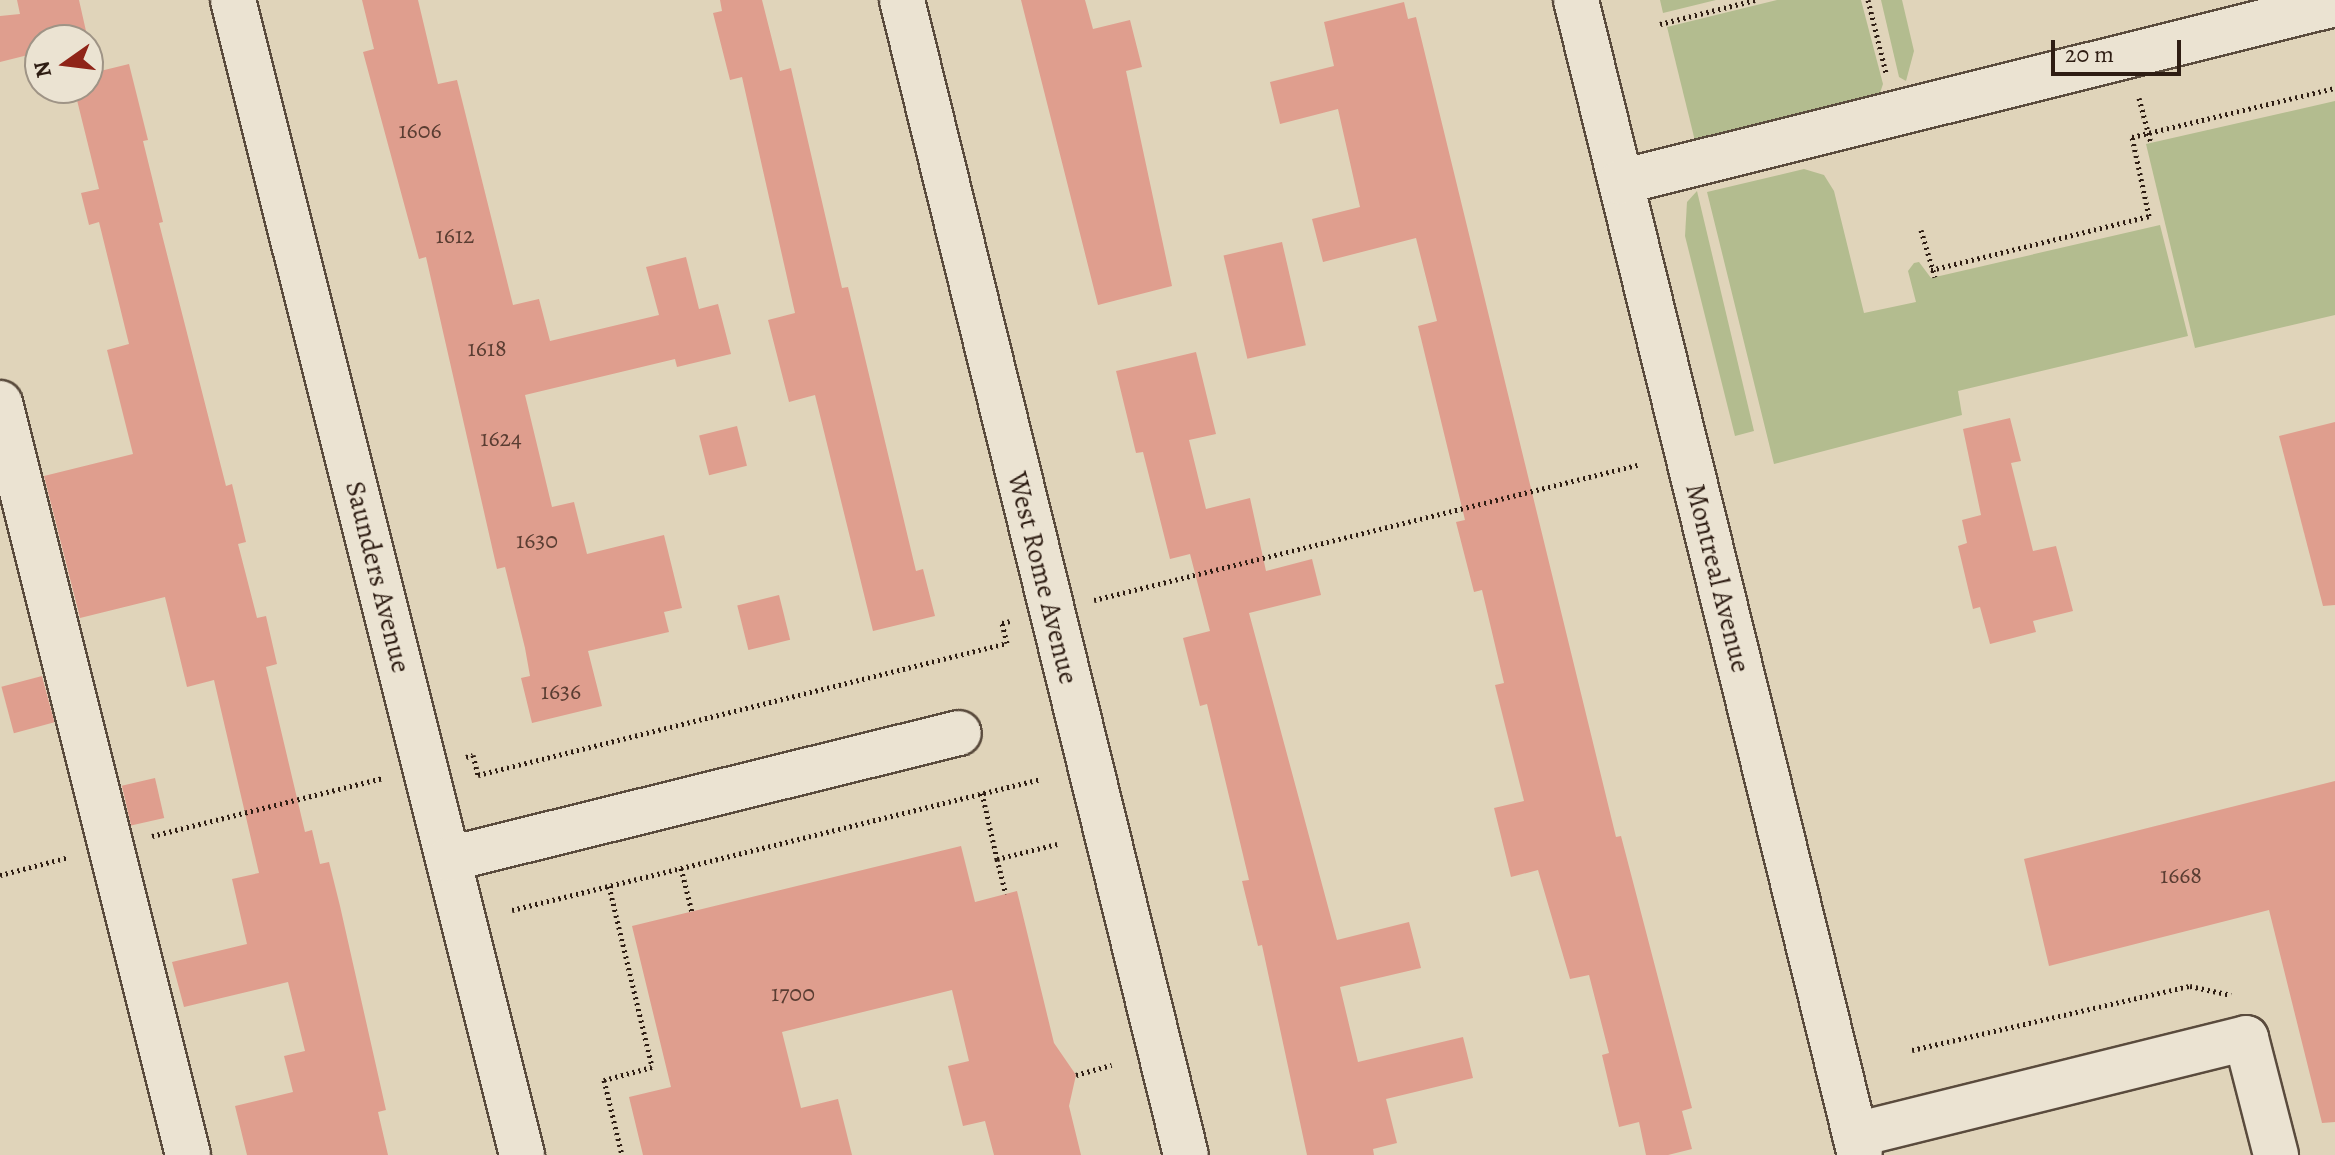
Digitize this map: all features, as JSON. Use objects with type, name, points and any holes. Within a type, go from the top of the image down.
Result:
[{"type":"street","name":"Saunders Avenue","points":[[233,0],[522,1155]]},
{"type":"street","name":"West Rome Avenue","points":[[902,0],[1186,1155]]},
{"type":"street","name":"Montreal Avenue","points":[[1576,0],[1857,1145]]},
{"type":"street","points":[[1621,182],[2335,4]]},
{"type":"street","points":[[0,403],[188,1155]]},
{"type":"street","points":[[449,859],[959,733]]},
{"type":"street","points":[[1857,1145],[2246,1038],[2276,1155]]},
{"type":"path","points":[[1660,24],[1755,0]]},
{"type":"path","points":[[1868,0],[1897,113]]},
{"type":"path","points":[[1931,270],[2149,216],[2132,137],[2335,88]]},
{"type":"path","points":[[1921,230],[1935,277]]},
{"type":"path","points":[[0,875],[426,767]]},
{"type":"path","points":[[512,910],[1041,779]]},
{"type":"path","points":[[982,793],[1006,894]]},
{"type":"path","points":[[997,859],[1057,844]]},
{"type":"path","points":[[681,868],[692,912]]},
{"type":"path","points":[[609,886],[652,1067],[604,1080],[622,1155]]},
{"type":"path","points":[[1076,1075],[1112,1065]]},
{"type":"green space","points":[[1660,0],[1716,0],[1663,13]]},
{"type":"green space","points":[[1777,0],[1861,0],[1883,84],[1879,96],[1695,141],[1667,27]]},
{"type":"green space","points":[[1881,0],[1902,0],[1914,51],[1906,81],[1899,77]]},
{"type":"green space","points":[[2335,101],[2335,315],[2195,348],[2146,144]]},
{"type":"green space","points":[[1804,169],[1824,175],[1834,191],[1864,313],[1916,302],[1908,271],[1914,263],[1919,262],[1931,278],[2160,225],[2188,336],[1958,391],[1962,415],[1774,464],[1707,192]]},
{"type":"green space","points":[[1697,191],[1754,431],[1735,436],[1685,236],[1687,202]]},
{"type":"building","points":[[17,0],[79,0],[84,24],[24,24],[24,56],[0,62],[0,16],[20,14]]},
{"type":"building","points":[[362,0],[418,0],[438,84],[457,80],[513,305],[539,299],[550,341],[659,315],[646,267],[686,257],[699,309],[718,304],[731,354],[677,367],[675,359],[525,395],[552,507],[574,502],[587,554],[664,535],[682,608],[664,612],[669,632],[588,651],[602,706],[532,723],[521,678],[530,676],[505,567],[497,569],[426,257],[419,259],[363,52],[374,49]]},
{"type":"building","points":[[720,0],[762,0],[780,71],[791,68],[842,288],[848,287],[916,571],[923,569],[935,616],[873,631],[815,395],[789,402],[768,320],[795,313],[742,77],[730,80],[713,13],[722,11]]},
{"type":"building","points":[[1021,0],[1085,0],[1093,29],[1130,20],[1142,67],[1126,71],[1172,286],[1098,305]]},
{"type":"building","points":[[1404,2],[1408,19],[1416,17],[1616,837],[1621,836],[1692,1108],[1682,1111],[1692,1149],[1668,1155],[1646,1155],[1639,1122],[1619,1127],[1602,1055],[1609,1053],[1589,975],[1570,979],[1538,870],[1511,877],[1494,808],[1524,801],[1495,685],[1504,683],[1482,590],[1474,592],[1456,522],[1465,520],[1418,326],[1437,321],[1416,238],[1323,262],[1312,219],[1360,207],[1338,109],[1280,124],[1270,82],[1334,66],[1324,22]]},
{"type":"building","points":[[129,64],[148,140],[143,141],[163,222],[159,223],[226,486],[232,484],[246,542],[238,544],[257,618],[266,616],[277,664],[266,667],[305,832],[312,830],[320,864],[329,862],[340,906],[386,1110],[378,1112],[388,1155],[247,1155],[235,1106],[293,1092],[284,1056],[305,1051],[288,982],[184,1007],[172,962],[247,944],[232,879],[259,873],[214,680],[187,687],[165,597],[80,618],[44,476],[133,454],[107,350],[129,344],[99,222],[89,225],[81,193],[99,189],[78,104],[104,104],[104,70]]},
{"type":"building","points":[[1282,242],[1306,345],[1247,359],[1224,255]]},
{"type":"building","points":[[1196,352],[1216,434],[1189,440],[1206,509],[1250,498],[1266,571],[1312,559],[1321,595],[1249,613],[1337,940],[1409,922],[1421,968],[1340,987],[1358,1062],[1463,1037],[1473,1078],[1386,1099],[1397,1143],[1373,1149],[1374,1155],[1307,1155],[1262,945],[1258,946],[1242,881],[1249,880],[1207,704],[1200,706],[1183,638],[1210,631],[1190,554],[1170,559],[1143,452],[1136,453],[1116,371]]},
{"type":"building","points":[[2010,418],[2021,461],[2011,463],[2033,551],[2056,546],[2073,611],[2033,621],[2036,632],[1990,644],[1980,607],[1973,609],[1958,546],[1967,543],[1962,520],[1981,515],[1963,429]]},
{"type":"building","points":[[2335,422],[2335,605],[2323,606],[2279,436]]},
{"type":"building","points":[[737,426],[747,466],[709,475],[699,435]]},
{"type":"building","points":[[779,595],[790,640],[748,650],[737,605]]},
{"type":"building","points":[[42,676],[54,722],[14,733],[1,687]]},
{"type":"building","points":[[155,778],[164,818],[131,826],[122,786]]},
{"type":"building","points":[[2335,781],[2335,1122],[2322,1123],[2269,910],[2049,966],[2024,859]]},
{"type":"building","points":[[961,846],[975,902],[1017,891],[1054,1043],[1076,1075],[1069,1106],[1081,1155],[994,1155],[985,1121],[963,1126],[948,1066],[969,1061],[952,990],[782,1032],[801,1108],[838,1099],[852,1155],[643,1155],[629,1097],[671,1087],[632,926]]}]
